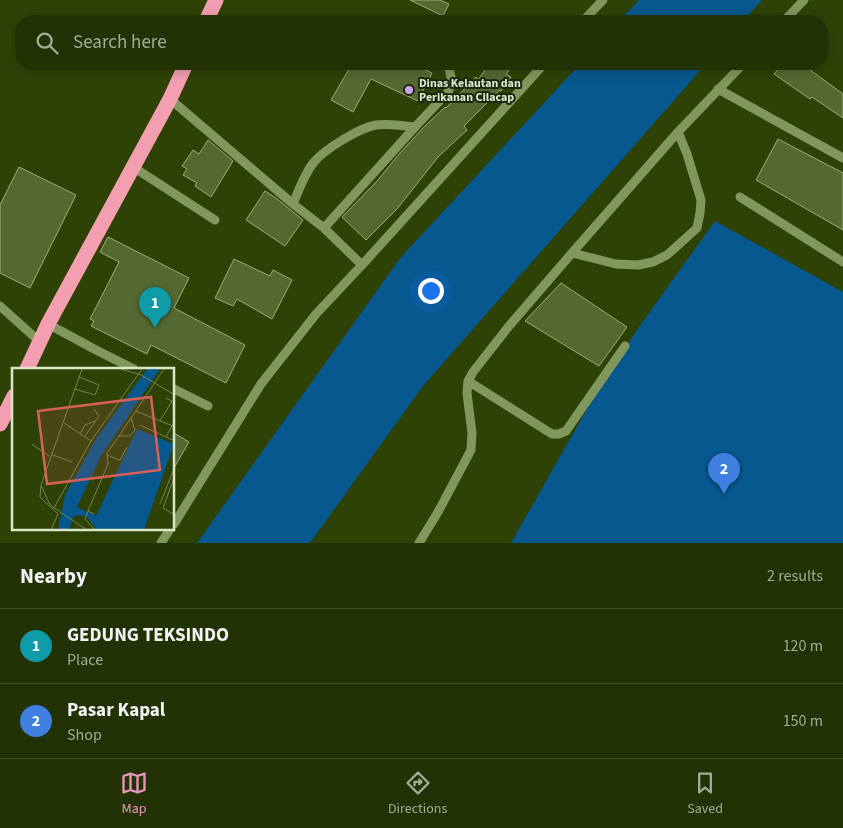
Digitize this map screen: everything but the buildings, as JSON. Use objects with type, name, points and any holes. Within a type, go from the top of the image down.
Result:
[{"type":"highway","points":[[209,15],[216,0]]},
{"type":"highway","points":[[27,368],[48,324],[170,99],[183,70]]},
{"type":"highway","points":[[0,424],[12,400]]},
{"type":"street","points":[[589,15],[603,0]]},
{"type":"street","points":[[790,15],[804,0]]},
{"type":"street","points":[[324,228],[448,92],[452,82],[449,70]]},
{"type":"street","points":[[175,522],[261,384],[316,314],[539,70]]},
{"type":"street","points":[[419,543],[471,450],[472,433],[467,392],[468,381],[473,372],[509,326],[572,253],[678,132],[737,70]]},
{"type":"street","points":[[718,89],[843,158]]},
{"type":"street","points":[[170,99],[293,204],[324,228],[362,265]]},
{"type":"street","points":[[293,204],[314,162],[336,143],[376,125],[415,127]]},
{"type":"street","points":[[572,253],[616,264],[638,265],[653,262],[667,255],[697,228],[701,200],[678,132]]},
{"type":"street","points":[[133,167],[215,220]]},
{"type":"street","points":[[740,197],[843,262]]},
{"type":"street","points":[[0,306],[40,342]]},
{"type":"street","points":[[48,324],[132,368]]},
{"type":"street","points":[[468,381],[552,434],[559,434],[566,431],[625,346]]},
{"type":"street","points":[[175,390],[208,406]]},
{"type":"street","points":[[161,543],[169,530]]},
{"type":"water","points":[[639,0],[762,0],[748,15],[625,15]]},
{"type":"water","points":[[574,70],[701,70],[423,386],[310,543],[197,543],[401,257]]},
{"type":"water","points":[[715,221],[843,292],[843,543],[511,543],[587,409],[636,331]]},
{"type":"place","name":"Dinas Kelautan dan Perikanan Cilacap","points":[[409,90]]},
{"type":"place","name":"GEDUNG TEKSINDO","points":[[155,328]]},
{"type":"place","name":"Pasar Kapal","points":[[724,494]]}]
